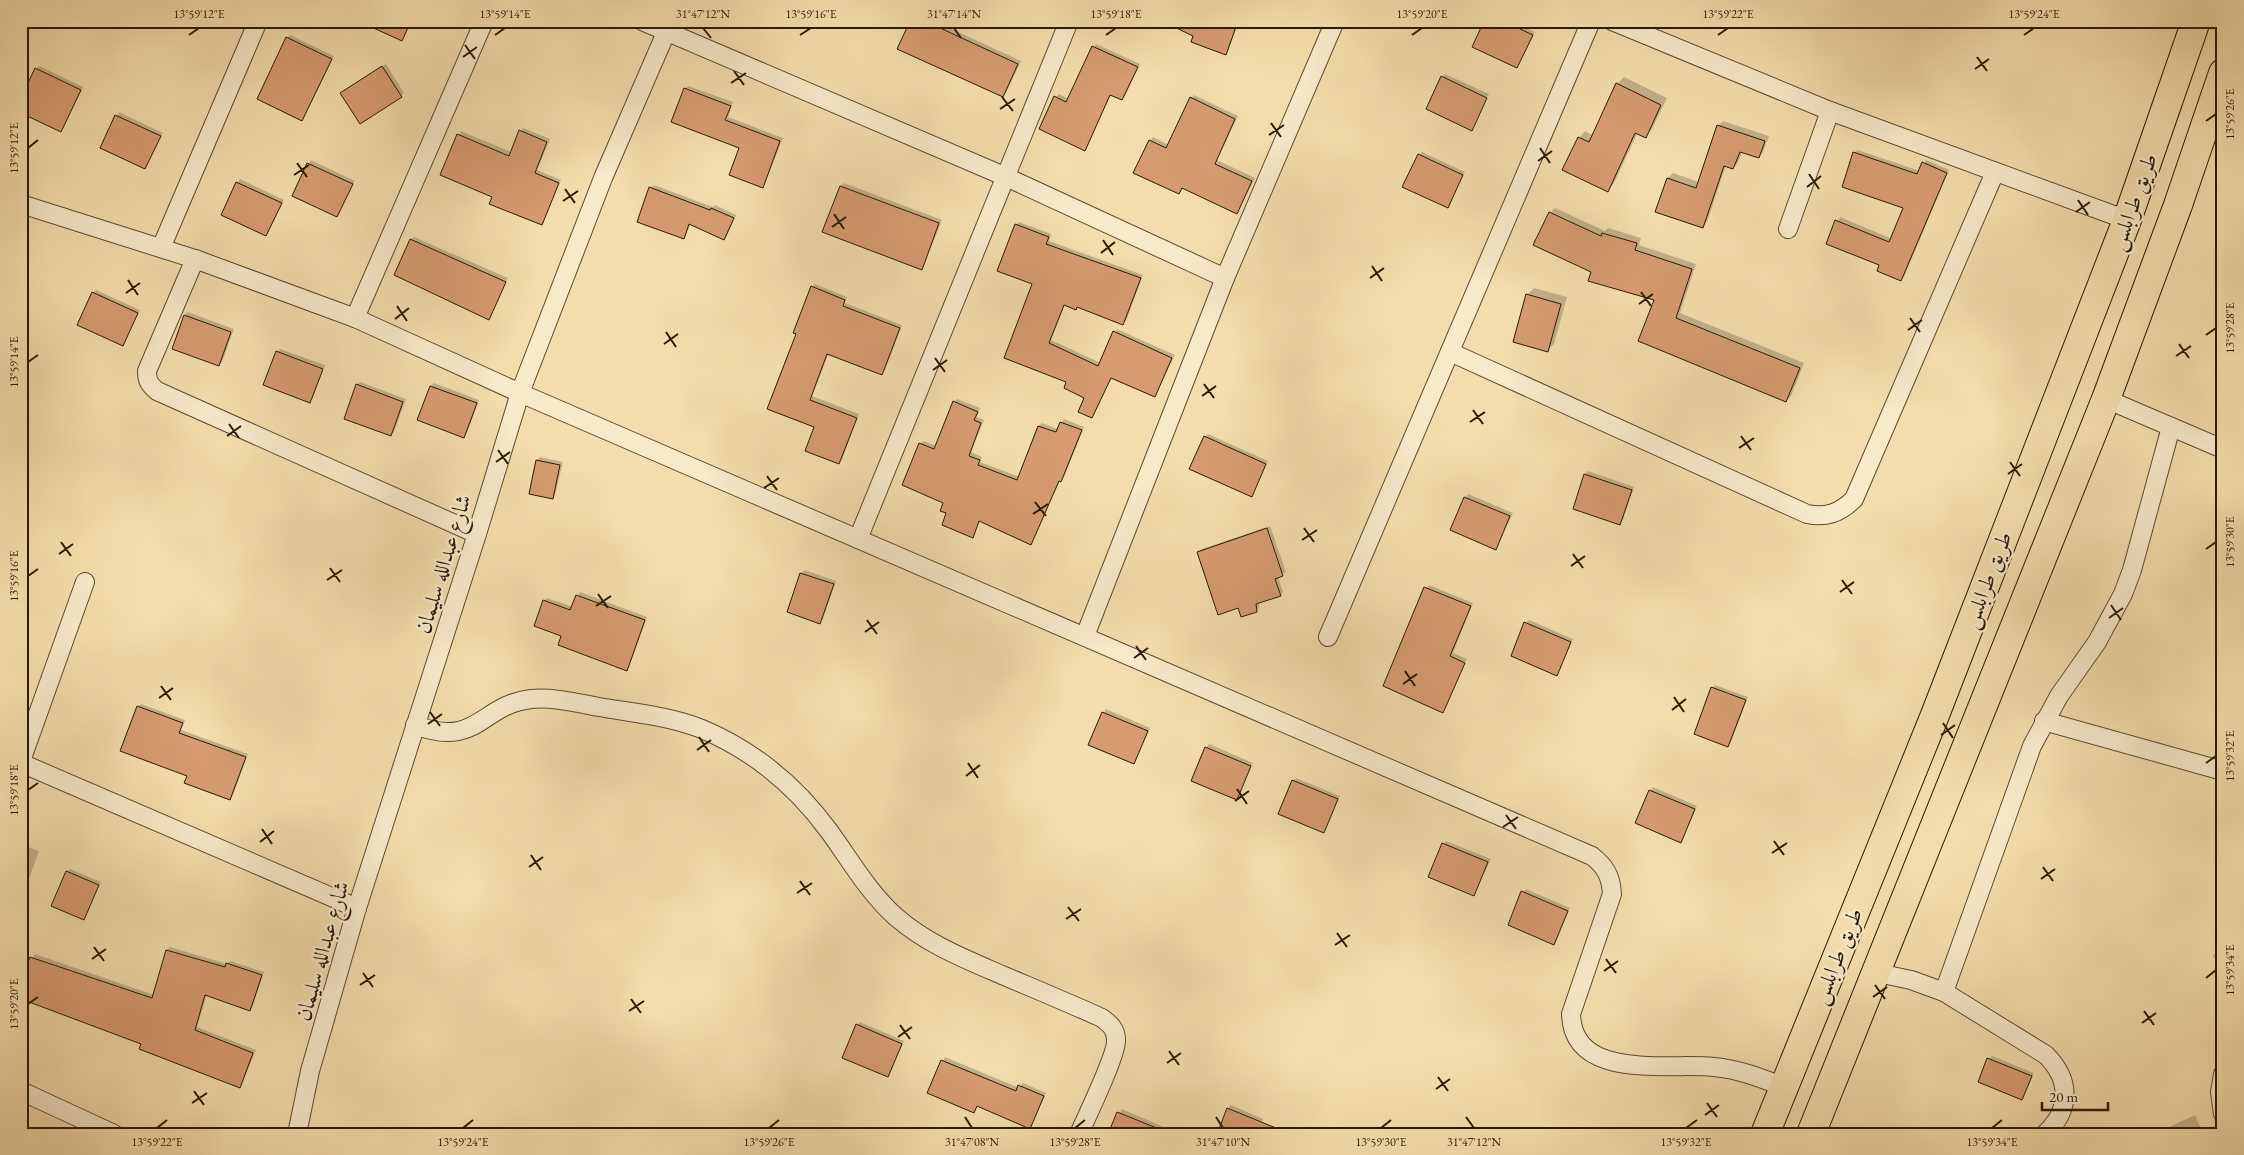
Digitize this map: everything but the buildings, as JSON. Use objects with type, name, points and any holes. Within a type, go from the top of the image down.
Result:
[{"type":"highway","name":"طريق طرابلس","points":[[1765,1134],[1935,715],[2127,220],[2196,21]]},
{"type":"highway","points":[[1811,1134],[1878,973],[2106,398],[2178,205],[2223,73]]},
{"type":"street","points":[[161,248],[258,21]]},
{"type":"street","points":[[355,318],[484,21]]},
{"type":"street","points":[[642,21],[669,27],[1004,176],[1225,278]]},
{"type":"street","points":[[858,539],[1004,176],[1069,21]]},
{"type":"street","points":[[1085,636],[1225,278],[1335,21]]},
{"type":"street","points":[[1328,637],[1592,21]]},
{"type":"street","points":[[1612,21],[1830,111],[2127,220]]},
{"type":"street","name":"شارع عبدالله سليمان","points":[[297,1134],[310,1071],[358,908],[520,393],[600,187],[669,27]]},
{"type":"street","points":[[1788,229],[1830,111]]},
{"type":"street","points":[[1450,352],[1807,514],[1826,516],[1835,514],[1846,508],[1854,499],[1995,172]]},
{"type":"street","points":[[21,204],[195,259],[355,318],[520,393],[1592,856],[1608,872],[1612,883],[1612,894],[1571,1014],[1572,1024],[1579,1042],[1592,1053],[1614,1062],[1635,1066],[1692,1065],[1717,1067],[1748,1074],[1784,1087]]},
{"type":"street","points":[[195,259],[147,371],[147,379],[150,385],[157,391],[477,534]]},
{"type":"street","points":[[2106,398],[2223,449]]},
{"type":"street","points":[[1944,992],[2023,768],[2044,721],[2097,642],[2123,594],[2132,570],[2171,427]]},
{"type":"street","points":[[85,582],[21,762],[358,908]]},
{"type":"street","points":[[415,724],[444,733],[459,732],[513,703],[546,698],[676,720],[725,740],[749,754],[772,770],[800,795],[824,824],[870,888],[895,916],[909,928],[942,948],[1102,1018],[1109,1023],[1114,1030],[1116,1046],[1079,1134]]},
{"type":"street","points":[[2044,721],[2223,771]]},
{"type":"street","points":[[1878,973],[1911,980],[1944,992],[2046,1056],[2054,1063],[2064,1083],[2065,1096],[2058,1119],[2045,1134]]},
{"type":"street","points":[[2223,1074],[2220,1092],[2223,1114]]},
{"type":"street","points":[[21,1091],[114,1134]]}]
